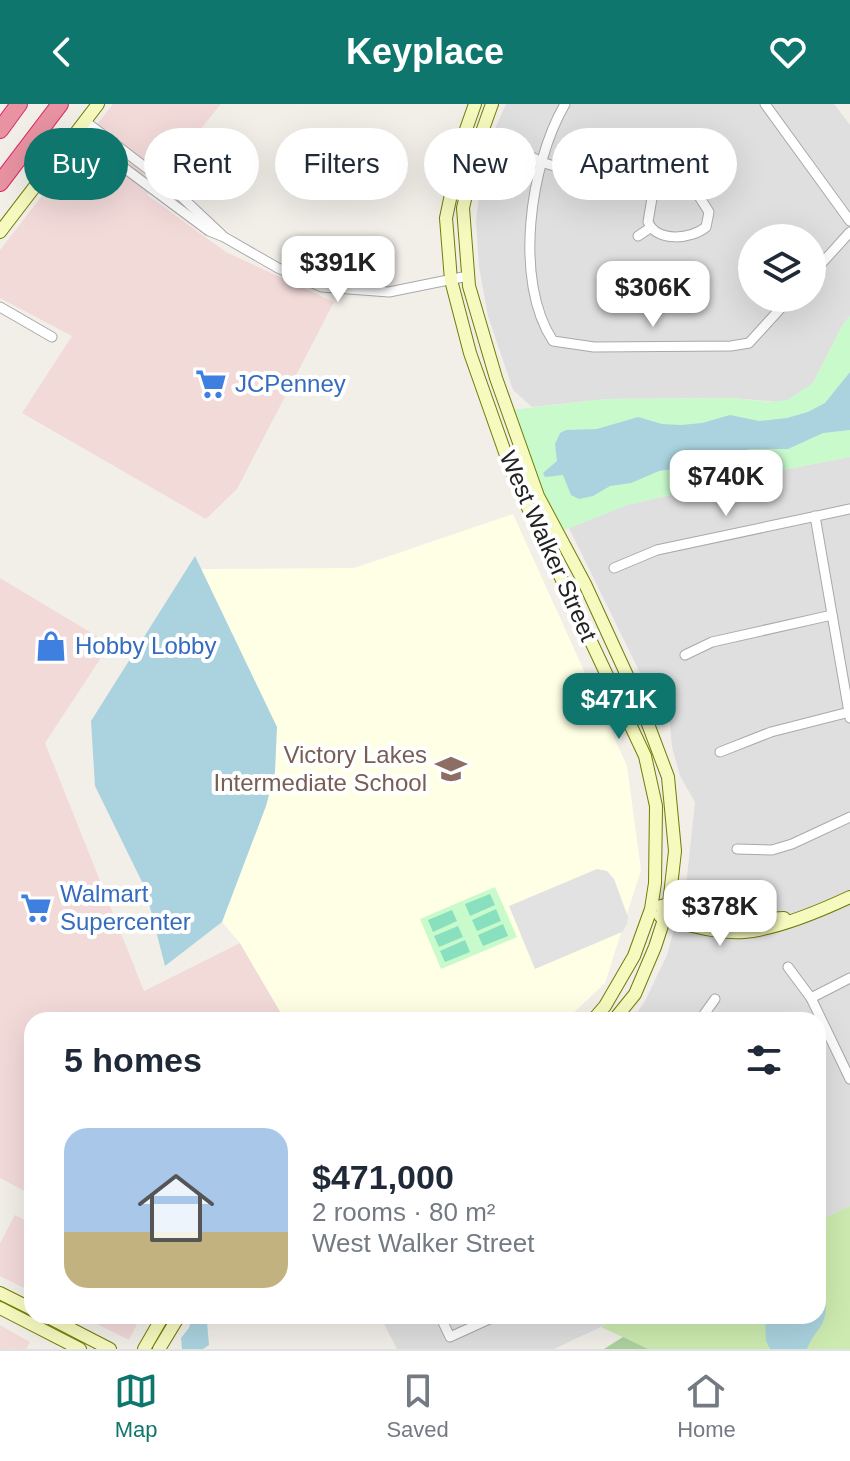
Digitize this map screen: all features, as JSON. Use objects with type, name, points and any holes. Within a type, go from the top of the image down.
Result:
[{"type":"highway","points":[[0,130],[19,104]]},
{"type":"highway","points":[[0,183],[60,104]]},
{"type":"street","points":[[79,128],[98,104]]},
{"type":"street","name":"West Walker Street","points":[[467,128],[475,104]]},
{"type":"street","name":"West Walker Street","points":[[483,128],[492,104]]},
{"type":"street","points":[[565,104],[539,161],[530,250],[538,305],[546,331],[553,341],[594,347],[731,346],[749,343],[777,312]]},
{"type":"street","points":[[765,104],[850,221]]},
{"type":"street","points":[[85,121],[171,187],[214,224],[224,237]]},
{"type":"street","points":[[536,159],[552,165]]},
{"type":"street","points":[[128,171],[209,231],[278,268],[322,287],[389,292],[468,276]]},
{"type":"street","points":[[0,232],[24,200]]},
{"type":"street","name":"West Walker Street","points":[[450,200],[446,218],[451,280],[470,353],[525,503],[645,756],[656,806],[655,883],[651,909],[634,956],[600,1012]]},
{"type":"street","name":"West Walker Street","points":[[465,200],[468,276],[496,378],[538,496],[585,584],[642,708],[668,777],[675,851],[669,904],[635,994],[620,1012]]},
{"type":"street","points":[[651,200],[648,216],[650,228],[660,235],[692,235],[706,227],[709,220],[704,200]]},
{"type":"street","points":[[638,236],[650,228]]},
{"type":"street","points":[[826,259],[850,232]]},
{"type":"street","points":[[0,307],[52,337]]},
{"type":"street","points":[[614,568],[657,550],[850,509]]},
{"type":"street","points":[[720,752],[771,732],[850,715],[815,516]]},
{"type":"street","points":[[685,655],[712,642],[832,615]]},
{"type":"street","points":[[737,849],[772,850],[850,817]]},
{"type":"street","points":[[651,909],[664,919],[741,932],[769,928],[850,897]]},
{"type":"street","points":[[651,909],[669,904],[752,920],[796,918]]},
{"type":"street","points":[[788,967],[818,1012]]},
{"type":"street","points":[[811,998],[850,978]]},
{"type":"street","points":[[706,1012],[715,999]]},
{"type":"street","points":[[826,1029],[850,1079]]},
{"type":"street","points":[[0,1293],[24,1305]]},
{"type":"street","points":[[0,1308],[24,1320]]},
{"type":"street","points":[[31,1324],[80,1349]]},
{"type":"street","points":[[62,1324],[110,1349]]},
{"type":"street","points":[[144,1349],[158,1324]]},
{"type":"street","points":[[159,1349],[174,1324]]},
{"type":"street","points":[[444,1324],[450,1337],[478,1324]]},
{"type":"shaded area","points":[[113,104],[221,104],[201,128],[144,128],[144,200],[154,200],[226,252],[334,302],[237,489],[206,519],[22,413],[72,336],[0,298],[0,250],[39,200],[128,200],[128,128],[94,128]]},
{"type":"shaded area","points":[[506,104],[834,104],[850,125],[850,316],[813,383],[788,400],[606,399],[532,407],[513,390],[488,316],[479,267],[476,222],[478,200],[536,200],[536,128],[495,128]]},
{"type":"shaded area","points":[[850,457],[850,1206],[826,1217],[826,1012],[637,1012],[667,955],[686,886],[695,802],[680,776],[672,747],[669,714],[647,687],[569,528],[627,505]]},
{"type":"shaded area","name":"Victory Lakes Intermediate School","points":[[513,514],[627,766],[641,870],[605,983],[574,1012],[280,1012],[240,943],[222,922],[266,806],[275,772],[201,569],[354,568]]},
{"type":"shaded area","points":[[0,578],[110,644],[45,743],[144,991],[240,943],[280,1012],[24,1012],[24,1191],[0,1178]]},
{"type":"shaded area","points":[[597,869],[607,871],[614,879],[628,917],[627,924],[622,932],[535,969],[509,906]]},
{"type":"shaded area","points":[[15,1215],[24,1220],[24,1288],[0,1276],[0,1243]]},
{"type":"shaded area","points":[[97,1324],[137,1324],[129,1340]]},
{"type":"shaded area","points":[[384,1324],[607,1324],[554,1349],[397,1349]]},
{"type":"shaded area","points":[[0,1325],[30,1342],[26,1349],[0,1349]]},
{"type":"green space","points":[[850,316],[850,457],[627,505],[559,532],[542,496],[511,410],[606,399],[788,400],[813,383]]},
{"type":"green space","points":[[495,887],[517,937],[441,969],[420,919]]},
{"type":"green space","points":[[490,894],[495,905],[470,916],[465,904]]},
{"type":"green space","points":[[496,909],[501,921],[477,931],[472,920]]},
{"type":"green space","points":[[452,910],[457,921],[433,932],[428,920]]},
{"type":"green space","points":[[503,924],[508,936],[483,946],[478,935]]},
{"type":"green space","points":[[458,926],[463,937],[439,947],[434,936]]},
{"type":"green space","points":[[465,940],[470,952],[445,962],[440,951]]},
{"type":"green space","points":[[850,1206],[850,1349],[648,1349],[601,1327],[607,1324],[826,1324],[826,1217]]},
{"type":"green space","points":[[623,1337],[648,1349],[604,1349]]},
{"type":"water","points":[[850,372],[850,430],[823,433],[788,449],[750,449],[699,465],[659,471],[579,499],[571,495],[563,475],[545,477],[543,473],[557,461],[555,444],[560,433],[566,430],[597,429],[638,417],[662,424],[681,425],[730,415],[759,421],[787,418],[825,403]]},
{"type":"water","points":[[195,556],[277,727],[275,772],[266,806],[222,922],[165,966],[145,888],[95,786],[91,721]]},
{"type":"water","points":[[190,1324],[207,1324],[209,1345],[203,1349],[182,1349],[181,1338]]},
{"type":"water","points":[[765,1324],[822,1324],[807,1349],[770,1349],[766,1341]]},
{"type":"place","name":"JCPenney","points":[[211,384]]},
{"type":"place","name":"Hobby Lobby","points":[[51,646]]},
{"type":"place","name":"Victory Lakes Intermediate School","points":[[451,769]]},
{"type":"place","name":"Walmart Supercenter","points":[[36,908]]}]
